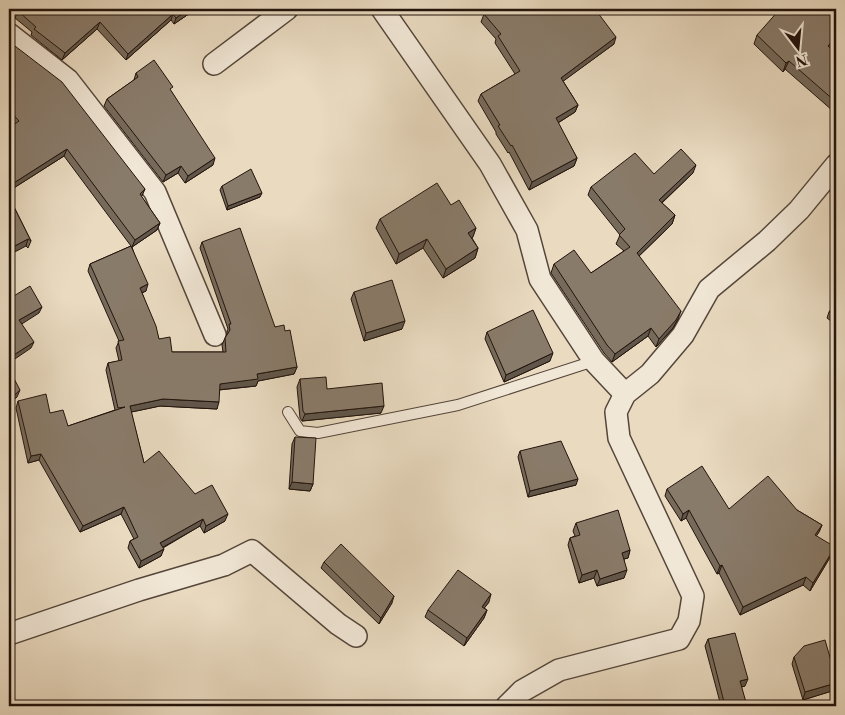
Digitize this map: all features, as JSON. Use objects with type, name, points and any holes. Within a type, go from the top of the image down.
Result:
[{"type":"street","points":[[214,64],[287,9]]},
{"type":"street","points":[[382,9],[490,164],[527,230],[540,279],[594,361],[625,394]]},
{"type":"street","points":[[9,34],[68,80],[155,192],[215,334]]},
{"type":"street","points":[[508,706],[522,691],[559,670],[679,639],[689,621],[693,596],[619,438],[616,412],[625,394],[650,374],[684,335],[709,289],[767,241],[799,210],[836,166]]},
{"type":"street","points":[[9,634],[139,590],[224,565],[252,551],[338,624],[356,636]]},
{"type":"lane","points":[[288,412],[300,431],[318,433],[458,406],[594,361]]},
{"type":"building","points":[[20,9],[189,9],[176,18],[173,14],[128,54],[100,22],[65,53],[34,29],[36,27],[18,11]]},
{"type":"building","points":[[490,9],[595,9],[616,37],[561,78],[578,105],[556,118],[577,158],[532,182],[481,94],[520,71],[498,36],[501,34],[484,14]]},
{"type":"building","points":[[780,9],[836,9],[836,37],[828,46],[836,53],[836,102],[789,61],[786,63],[757,35]]},
{"type":"building","points":[[15,46],[62,82],[145,189],[140,194],[160,223],[135,240],[67,149],[9,186],[9,146],[13,142],[9,136],[9,128],[19,121],[9,110],[9,52]]},
{"type":"building","points":[[154,60],[173,87],[170,89],[215,158],[188,176],[181,166],[166,175],[107,99],[138,77],[136,73]]},
{"type":"building","points":[[681,149],[696,165],[659,200],[675,215],[637,253],[681,311],[676,320],[659,339],[651,328],[615,354],[607,345],[554,264],[574,250],[591,273],[630,247],[619,235],[625,229],[591,187],[635,153],[654,174]]},
{"type":"building","points":[[251,169],[262,193],[228,206],[222,186]]},
{"type":"building","points":[[437,183],[451,205],[459,200],[476,228],[468,233],[478,248],[446,269],[427,239],[399,254],[380,219]]},
{"type":"building","points":[[9,197],[31,241],[28,239],[9,249]]},
{"type":"building","points":[[240,228],[275,327],[284,325],[285,331],[290,330],[297,367],[257,374],[258,379],[220,384],[219,402],[163,399],[130,406],[144,463],[159,451],[195,494],[212,485],[228,514],[206,526],[203,519],[160,543],[164,549],[141,561],[130,541],[138,537],[124,507],[83,526],[41,454],[31,456],[18,401],[46,394],[50,413],[63,410],[68,426],[125,407],[118,408],[108,363],[122,360],[118,341],[124,340],[90,264],[131,246],[148,284],[140,288],[156,326],[159,339],[170,337],[172,352],[226,352],[225,338],[230,330],[229,324],[231,324],[202,242]]},
{"type":"building","points":[[392,280],[405,321],[366,333],[354,292]]},
{"type":"building","points":[[30,286],[42,307],[19,320],[34,342],[9,358],[9,299]]},
{"type":"building","points":[[836,303],[836,317],[829,312]]},
{"type":"building","points":[[533,310],[553,353],[506,375],[487,332]]},
{"type":"building","points":[[9,369],[20,390],[9,400]]},
{"type":"building","points":[[326,377],[327,389],[382,383],[384,406],[305,414],[303,411],[300,379]]},
{"type":"building","points":[[295,437],[316,438],[313,484],[292,482]]},
{"type":"building","points":[[561,441],[578,479],[530,491],[520,451]]},
{"type":"building","points":[[702,466],[729,509],[768,476],[797,510],[822,525],[815,535],[835,547],[813,583],[806,577],[743,607],[722,565],[720,566],[689,510],[683,514],[667,489]]},
{"type":"building","points":[[618,510],[630,550],[622,553],[627,570],[600,579],[597,570],[582,575],[570,538],[580,535],[576,523]]},
{"type":"building","points":[[341,544],[394,596],[381,618],[324,562]]},
{"type":"building","points":[[458,570],[491,594],[482,607],[487,610],[467,638],[428,610]]},
{"type":"building","points":[[735,633],[748,679],[740,681],[747,706],[725,706],[708,639]]},
{"type":"building","points":[[825,640],[836,683],[805,692],[794,657],[804,646]]}]
